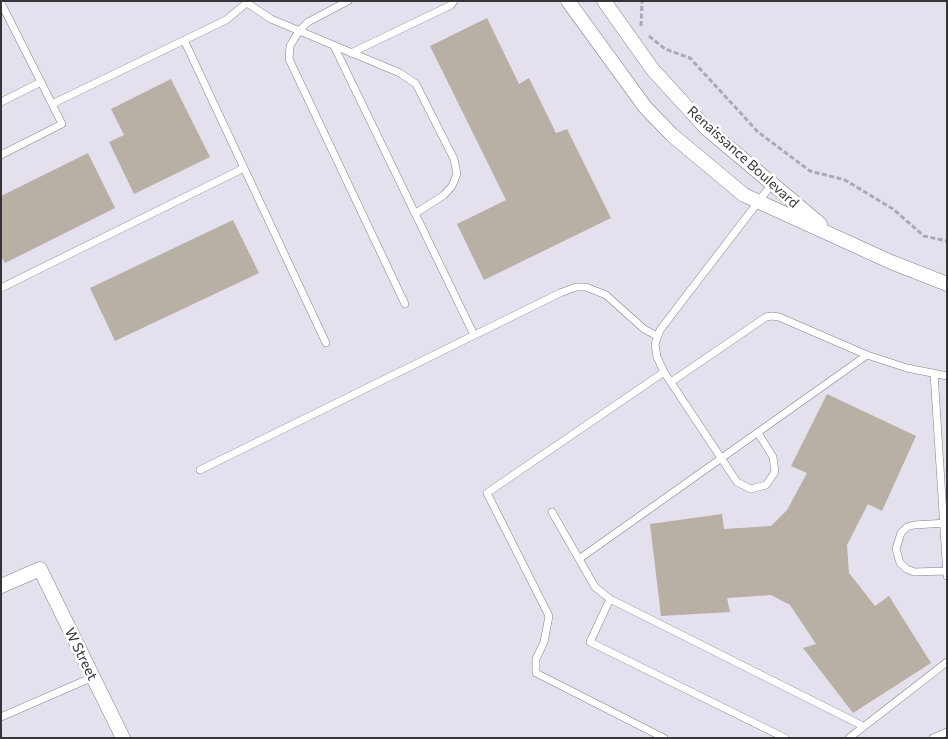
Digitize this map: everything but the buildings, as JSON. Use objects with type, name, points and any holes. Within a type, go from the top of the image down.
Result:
[{"type":"street","name":"Renaissance Boulevard","points":[[568,1],[645,107],[700,160],[744,195],[947,284]]},
{"type":"street","name":"Renaissance Boulevard","points":[[604,1],[668,88],[707,129],[834,236]]},
{"type":"street","name":"W Street","points":[[1,586],[40,569],[123,738]]},
{"type":"lane","points":[[348,1],[308,22],[299,31],[290,46],[290,66],[406,304]]},
{"type":"lane","points":[[351,53],[451,5],[454,1]]},
{"type":"lane","points":[[52,104],[226,20],[248,2],[272,19],[409,77],[416,84],[454,159],[456,174],[452,186],[444,194],[416,213]]},
{"type":"lane","points":[[1,3],[62,124],[1,155]]},
{"type":"lane","points":[[184,40],[326,343]]},
{"type":"lane","points":[[334,46],[474,335]]},
{"type":"lane","points":[[1,102],[41,82]]},
{"type":"lane","points":[[1,288],[244,168]]},
{"type":"lane","points":[[758,433],[774,457],[776,465],[775,472],[766,485],[751,489],[743,487],[737,482],[721,459],[664,372],[656,349],[657,336],[772,184]]},
{"type":"lane","points":[[200,470],[560,293],[576,288],[586,287],[606,295],[644,329],[657,336]]},
{"type":"lane","points":[[671,382],[766,317],[779,317],[867,356],[947,376]]},
{"type":"lane","points":[[579,559],[867,356]]},
{"type":"lane","points":[[664,372],[487,493],[549,616],[544,642],[536,659],[536,673],[664,738]]},
{"type":"lane","points":[[934,374],[947,576]]},
{"type":"lane","points":[[552,512],[595,588],[610,599],[863,726]]},
{"type":"lane","points":[[945,523],[914,525],[907,528],[901,533],[896,549],[900,563],[914,572],[946,571]]},
{"type":"lane","points":[[610,599],[590,642],[785,738]]},
{"type":"lane","points":[[849,738],[947,662]]},
{"type":"lane","points":[[1,717],[93,677]]},
{"type":"lane","points":[[933,738],[947,732]]},
{"type":"path","points":[[642,1],[640,22],[643,32],[665,50],[690,58],[745,120],[771,143],[810,171],[845,180],[885,204],[924,236],[947,241]]}]
